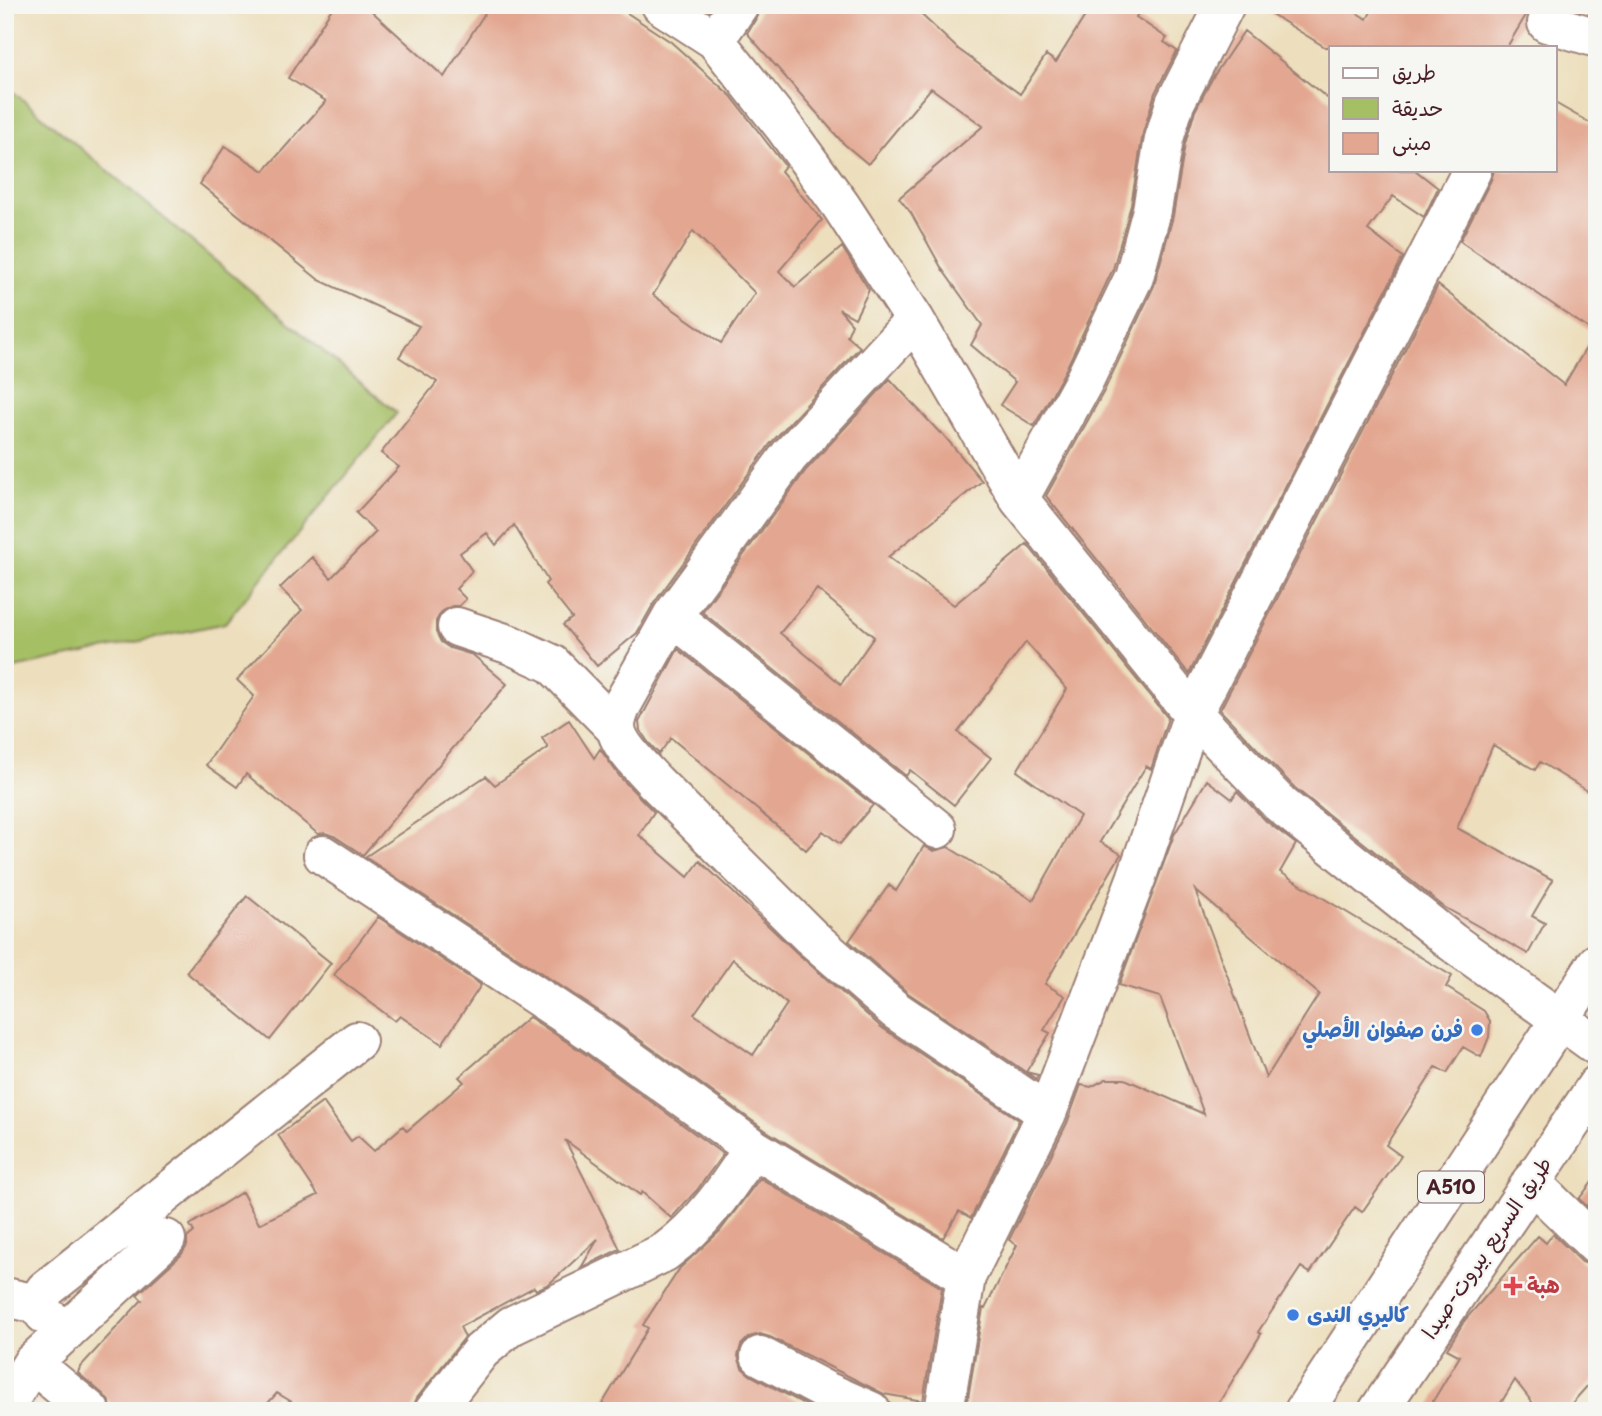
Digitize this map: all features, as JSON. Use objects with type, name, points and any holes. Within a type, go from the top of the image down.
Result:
[{"type":"main road","points":[[661,5],[715,40],[783,127],[841,206],[915,320],[1019,499],[1193,714],[1280,804],[1452,942],[1597,1046]]},
{"type":"main road","points":[[715,40],[739,5]]},
{"type":"main road","points":[[1019,499],[1084,381],[1134,277],[1150,221],[1164,139],[1174,103],[1225,5]]},
{"type":"main road","points":[[1544,25],[1597,38]]},
{"type":"main road","points":[[944,1411],[966,1277],[1047,1112],[1136,879],[1193,714],[1471,172]]},
{"type":"main road","points":[[616,729],[622,705],[671,616],[789,456],[915,320]]},
{"type":"main road","points":[[671,616],[937,829]]},
{"type":"main road","points":[[457,628],[511,645],[552,664],[616,729],[635,760],[655,782],[810,936],[895,1010],[1047,1112]]},
{"type":"main road","points":[[323,855],[599,1037],[754,1148],[966,1277]]},
{"type":"main road","name":"A510","points":[[1304,1411],[1597,963]]},
{"type":"main road","points":[[21,1300],[45,1290],[357,1041]]},
{"type":"main road","name":"طريق السريع بيروت-صيدا","points":[[1378,1411],[1597,1085]]},
{"type":"main road","points":[[434,1411],[481,1350],[496,1336],[511,1326],[665,1252],[682,1239],[715,1205],[754,1148]]},
{"type":"main road","points":[[1531,1182],[1597,1246]]},
{"type":"main road","points":[[5,1408],[32,1363],[166,1239]]},
{"type":"main road","points":[[21,1300],[68,1331]]},
{"type":"main road","points":[[760,1356],[871,1411]]},
{"type":"main road","points":[[32,1363],[90,1411]]},
{"type":"green space","points":[[5,85],[397,413],[225,623],[5,670]]},
{"type":"building","points":[[334,5],[365,5],[444,77],[490,5],[615,5],[671,42],[731,96],[785,166],[781,171],[822,220],[779,271],[795,287],[842,247],[869,290],[855,318],[839,309],[852,324],[847,336],[860,347],[771,443],[654,603],[637,633],[597,666],[563,625],[572,618],[545,584],[548,581],[514,525],[496,545],[487,533],[460,553],[472,571],[456,589],[466,599],[459,606],[442,611],[436,621],[436,632],[441,642],[450,648],[473,655],[507,684],[363,855],[334,836],[318,834],[246,774],[237,787],[206,765],[254,696],[237,680],[302,610],[280,588],[312,557],[331,578],[376,532],[356,513],[399,467],[381,453],[437,382],[399,357],[419,326],[319,280],[200,184],[225,146],[264,171],[326,101],[288,78]],"holes":[[[693,231],[755,293],[721,343],[653,295]]]},
{"type":"building","points":[[761,5],[911,5],[958,49],[1020,94],[1046,55],[1056,62],[1092,5],[1143,5],[1136,17],[1167,38],[1164,42],[1177,51],[1155,93],[1143,133],[1131,205],[1113,269],[1065,371],[1034,426],[1000,405],[1015,382],[971,345],[982,325],[942,269],[911,213],[899,198],[983,126],[931,88],[868,164],[843,143],[747,33]]},
{"type":"building","points":[[1257,5],[1343,5],[1367,19],[1375,5],[1532,5],[1508,46],[1325,47]]},
{"type":"building","points":[[1244,31],[1329,99],[1329,172],[1418,172],[1438,188],[1424,217],[1393,196],[1368,230],[1403,257],[1189,674],[1046,496],[1104,391],[1154,286],[1173,216],[1185,144],[1195,111],[1213,77]]},
{"type":"building","points":[[1556,104],[1597,127],[1597,797],[1540,762],[1535,770],[1493,745],[1457,828],[1553,880],[1532,916],[1545,923],[1528,954],[1444,907],[1295,788],[1220,710],[1438,285],[1564,385],[1595,333],[1460,241],[1493,172],[1556,172]]},
{"type":"building","points":[[890,379],[941,432],[982,481],[888,557],[954,605],[1027,544],[1168,718],[1151,769],[1146,766],[1100,842],[1121,854],[1045,984],[1065,996],[1044,1030],[1050,1033],[1026,1072],[1038,1075],[1036,1079],[908,993],[849,941],[889,885],[896,891],[924,846],[934,851],[948,847],[1033,900],[1080,816],[1017,771],[1067,689],[1026,642],[958,732],[991,758],[954,805],[910,770],[906,776],[702,612],[806,470]],"holes":[[[817,589],[874,637],[841,684],[780,633]]]},
{"type":"building","points":[[678,649],[873,805],[840,844],[823,831],[806,850],[671,738],[659,754],[648,742],[640,730],[639,722]]},
{"type":"building","points":[[569,720],[594,758],[600,749],[621,778],[654,812],[639,835],[688,877],[700,861],[796,952],[881,1027],[1019,1120],[971,1218],[959,1211],[943,1238],[765,1130],[611,1019],[365,857],[486,776],[495,785],[548,748],[542,738]],"holes":[[[733,959],[787,1004],[753,1055],[694,1014]]]},
{"type":"building","points":[[1207,780],[1232,799],[1237,791],[1266,821],[1296,844],[1280,872],[1452,976],[1446,987],[1484,1011],[1490,1021],[1489,1037],[1481,1057],[1463,1047],[1447,1073],[1436,1067],[1386,1145],[1401,1156],[1362,1212],[1355,1207],[1310,1273],[1301,1267],[1258,1332],[1261,1334],[1214,1411],[966,1410],[983,1308],[985,1309],[1017,1245],[1009,1240],[1067,1123],[1081,1085],[1091,1087],[1106,1079],[1125,1079],[1204,1114],[1160,997],[1119,985],[1174,835]],"holes":[[[1195,890],[1319,994],[1266,1078]]]},
{"type":"building","points":[[247,896],[331,963],[270,1040],[186,972]]},
{"type":"building","points":[[378,917],[481,985],[442,1044],[400,1016],[395,1021],[334,975]]},
{"type":"building","points":[[529,1017],[587,1055],[723,1154],[697,1190],[671,1218],[642,1192],[640,1195],[565,1140],[620,1249],[581,1268],[598,1239],[549,1284],[536,1290],[534,1287],[460,1327],[465,1337],[417,1398],[411,1411],[307,1411],[277,1393],[261,1411],[111,1411],[110,1403],[104,1395],[78,1373],[80,1367],[142,1300],[137,1295],[181,1255],[187,1246],[187,1238],[194,1232],[190,1225],[242,1192],[259,1224],[318,1195],[278,1135],[323,1102],[351,1141],[358,1136],[374,1151],[403,1126],[407,1131],[464,1082],[459,1077]]},
{"type":"building","points":[[1597,1176],[1597,1215],[1579,1199]]},
{"type":"building","points":[[760,1178],[942,1288],[923,1401],[884,1394],[760,1334],[749,1337],[741,1345],[738,1356],[742,1368],[817,1411],[598,1411],[648,1328],[643,1325],[680,1268],[720,1231]]},
{"type":"building","points":[[1553,1234],[1582,1262],[1597,1267],[1597,1375],[1565,1411],[1539,1411],[1515,1380],[1496,1411],[1427,1411],[1460,1356],[1447,1349],[1465,1320],[1538,1236],[1546,1243]]},
{"type":"place","name":"فرن صفوان الأصلي","points":[[1477,1030]]},
{"type":"place","name":"هبة","points":[[1513,1286]]},
{"type":"place","name":"كاليري الندى","points":[[1293,1315]]}]
